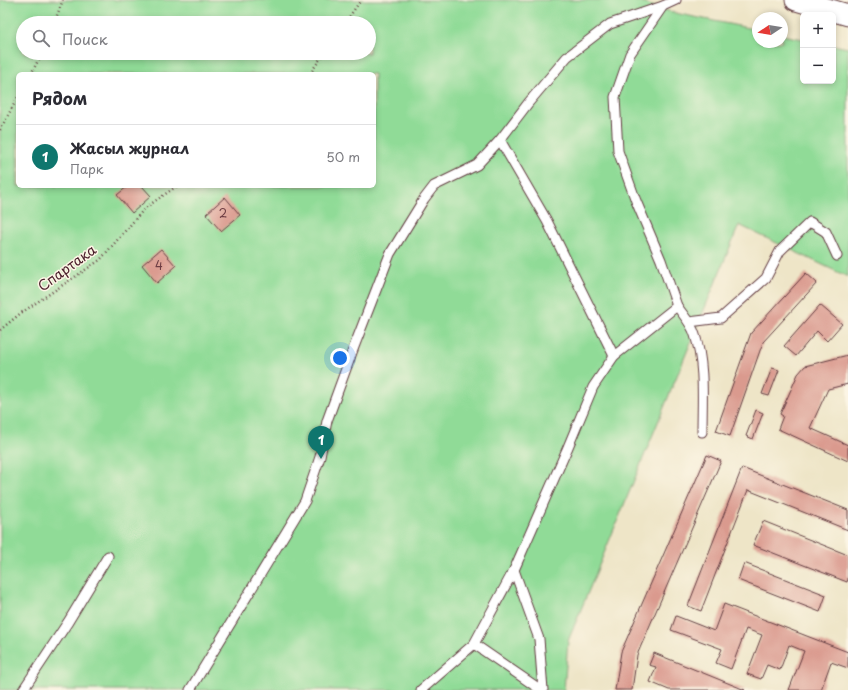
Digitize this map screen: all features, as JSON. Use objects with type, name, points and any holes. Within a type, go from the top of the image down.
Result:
[{"type":"street","points":[[796,0],[848,15]]},
{"type":"lane","points":[[190,690],[305,501],[320,457],[327,421],[390,254],[424,199],[434,186],[477,166],[567,57],[610,24],[676,0]]},
{"type":"lane","points":[[663,6],[630,54],[615,97],[618,151],[636,201],[661,260],[677,306],[689,322],[695,334],[700,358],[702,432]]},
{"type":"lane","points":[[500,140],[547,221],[614,356]]},
{"type":"lane","points":[[689,322],[721,318],[766,278],[780,251],[810,222],[826,232],[837,256]]},
{"type":"lane","points":[[421,690],[474,644],[514,570],[568,447],[592,387],[614,356],[677,306]]},
{"type":"lane","points":[[23,690],[68,622],[108,556]]},
{"type":"lane","points":[[514,570],[539,639],[542,690]]},
{"type":"lane","points":[[474,644],[542,690]]},
{"type":"path","points":[[57,16],[63,0]]},
{"type":"path","points":[[350,16],[361,0]]},
{"type":"path","points":[[32,72],[38,60]]},
{"type":"path","points":[[311,72],[319,60]]},
{"type":"path","points":[[0,130],[16,101]]},
{"type":"path","name":"Спартака","points":[[0,330],[21,313],[100,260],[145,208],[174,188]]},
{"type":"green space","points":[[0,0],[633,0],[675,13],[752,29],[752,48],[788,48],[788,36],[800,38],[800,84],[836,84],[836,46],[848,48],[848,277],[739,225],[568,641],[564,690],[0,690]]},
{"type":"building","points":[[126,188],[144,188],[151,196],[132,213],[117,195]]},
{"type":"building","points":[[225,197],[240,215],[221,231],[206,214]]},
{"type":"building","points":[[161,249],[176,266],[157,283],[142,265]]},
{"type":"building","points":[[806,273],[817,283],[763,342],[730,436],[716,431],[751,333]]},
{"type":"building","points":[[820,305],[842,324],[827,341],[817,331],[796,356],[784,346]]},
{"type":"building","points":[[848,355],[848,384],[828,389],[810,428],[848,445],[848,461],[778,429],[783,416],[780,414],[798,374],[805,366]]},
{"type":"building","points":[[772,368],[779,370],[769,396],[762,394]]},
{"type":"building","points":[[756,410],[763,413],[753,439],[746,436]]},
{"type":"building","points":[[707,455],[721,461],[637,655],[632,690],[615,690],[621,652]]},
{"type":"building","points":[[742,468],[848,510],[848,530],[748,490],[701,611],[688,606]]},
{"type":"building","points":[[763,521],[848,555],[847,582],[753,545]]},
{"type":"building","points":[[744,563],[826,595],[820,612],[738,580]]},
{"type":"building","points":[[724,604],[848,652],[848,668],[831,662],[821,690],[789,690],[804,651],[789,645],[780,670],[767,665],[761,679],[747,674],[762,635],[746,629],[731,669],[716,663],[722,649],[671,630],[676,616],[714,631]]},
{"type":"building","points":[[654,653],[745,690],[669,690],[650,682],[656,667],[649,665]]},
{"type":"place","name":"Жасыл журнал","points":[[321,459]]}]
